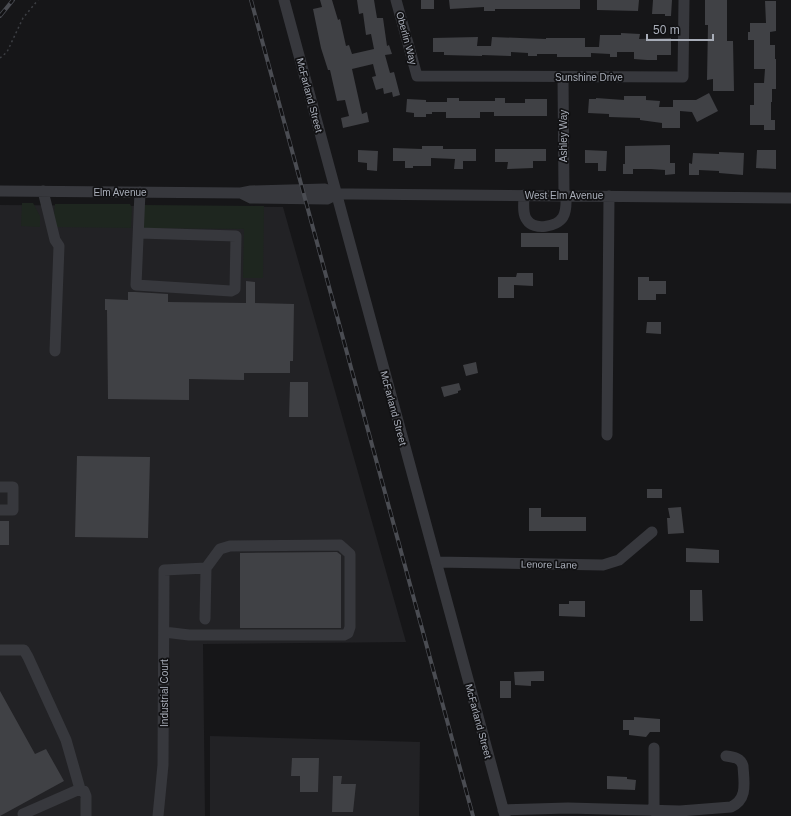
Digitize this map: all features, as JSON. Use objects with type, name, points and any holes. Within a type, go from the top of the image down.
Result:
[{"type":"street","name":"McFarland Street","points":[[284,0],[504,813]]},
{"type":"street","name":"Oberlin Way","points":[[396,0],[417,76]]},
{"type":"street","name":"Sunshine Drive","points":[[417,76],[563,78],[683,77],[684,0]]},
{"type":"street","name":"Ashley Way","points":[[524,195],[527,221],[534,226],[542,226],[559,222],[563,217],[566,210],[563,78]]},
{"type":"street","name":"West Elm Avenue","points":[[304,194],[325,189],[337,194],[791,198]]},
{"type":"street","name":"Elm Avenue","points":[[0,191],[241,193],[251,191],[304,194]]},
{"type":"street","points":[[43,191],[55,240],[59,246],[55,351]]},
{"type":"street","points":[[138,233],[236,236],[234,289],[231,291],[136,285],[138,233],[140,192]]},
{"type":"street","points":[[607,435],[609,196]]},
{"type":"street","points":[[0,487],[13,487],[13,510],[0,510]]},
{"type":"street","name":"Lenore Lane","points":[[436,562],[602,565],[619,560],[652,532]]},
{"type":"street","points":[[164,632],[189,635],[344,635],[348,633],[350,627],[350,554],[340,545],[230,546],[220,549],[206,568],[205,619]]},
{"type":"street","name":"Industrial Court","points":[[158,816],[163,765],[164,570],[206,568]]},
{"type":"street","points":[[0,650],[24,650],[28,656],[66,740],[80,789],[84,791],[86,796],[86,816]]},
{"type":"street","points":[[654,748],[654,811]]},
{"type":"street","points":[[504,813],[568,808],[654,811],[723,808],[737,804],[743,795],[744,766],[737,758],[726,756]]},
{"type":"street","points":[[24,816],[23,814],[80,789]]},
{"type":"path","points":[[0,58],[7,52],[22,18],[38,0]]},
{"type":"shaded area","points":[[22,203],[33,203],[40,216],[40,227],[21,226]]},
{"type":"shaded area","points":[[55,204],[130,204],[132,208],[131,228],[53,227]]},
{"type":"shaded area","points":[[0,205],[283,207],[406,642],[203,644],[205,816],[0,816]]},
{"type":"shaded area","points":[[144,205],[264,206],[263,278],[243,278],[244,229],[142,228]]},
{"type":"shaded area","points":[[210,736],[420,742],[419,816],[210,816]]},
{"type":"building","points":[[320,0],[332,0],[338,20],[340,19],[346,46],[349,45],[352,54],[374,49],[371,34],[366,35],[363,13],[359,14],[357,0],[374,0],[377,18],[383,18],[387,46],[389,45],[392,54],[385,55],[390,73],[394,72],[400,95],[393,97],[392,92],[384,94],[383,88],[376,90],[372,77],[376,76],[373,64],[352,69],[362,114],[367,112],[369,122],[343,128],[341,118],[349,116],[345,100],[337,101],[330,70],[328,70],[321,48],[313,9],[322,7]]},
{"type":"building","points":[[421,0],[434,0],[434,9],[421,9]]},
{"type":"building","points":[[449,0],[580,0],[580,9],[495,9],[495,11],[484,11],[484,7],[450,9]]},
{"type":"building","points":[[597,0],[639,0],[638,11],[597,10]]},
{"type":"building","points":[[653,0],[672,0],[671,16],[665,16],[665,14],[652,14]]},
{"type":"building","points":[[705,0],[727,0],[727,41],[733,41],[734,91],[713,91],[713,79],[707,80],[708,25],[705,25]]},
{"type":"building","points":[[765,1],[776,1],[776,31],[770,32],[770,45],[775,45],[776,59],[776,89],[772,89],[771,102],[771,120],[775,120],[775,130],[764,130],[764,125],[750,125],[750,105],[754,105],[754,83],[764,83],[765,69],[754,69],[754,40],[748,40],[748,32],[750,32],[750,23],[766,23]]},
{"type":"building","points":[[621,33],[640,34],[639,39],[671,38],[671,55],[657,55],[657,60],[647,60],[634,59],[634,52],[617,52],[617,57],[610,57],[610,54],[591,53],[591,57],[557,57],[557,54],[537,54],[537,56],[528,56],[528,53],[511,52],[511,56],[482,56],[444,55],[444,52],[433,52],[433,38],[478,37],[477,46],[491,46],[492,37],[546,39],[585,38],[585,47],[599,47],[600,35],[621,35]]},
{"type":"building","points":[[709,93],[718,111],[697,122],[692,112],[680,111],[680,128],[662,128],[662,123],[640,120],[640,118],[609,117],[609,114],[588,113],[589,99],[624,100],[624,96],[646,96],[646,100],[660,101],[659,107],[673,107],[673,100],[696,100]]},
{"type":"building","points":[[447,98],[459,98],[459,101],[495,101],[495,98],[505,98],[505,103],[525,103],[525,99],[547,99],[547,116],[494,116],[494,112],[480,112],[480,118],[446,118],[446,112],[432,112],[432,114],[426,114],[426,117],[414,117],[414,113],[406,112],[407,99],[426,100],[426,102],[447,102]]},
{"type":"building","points":[[670,145],[670,163],[675,163],[675,174],[665,175],[665,170],[633,169],[633,174],[623,174],[623,164],[625,164],[625,146]]},
{"type":"building","points":[[422,146],[443,146],[443,149],[476,149],[476,161],[463,161],[463,169],[454,169],[455,159],[431,158],[431,166],[413,166],[413,168],[405,168],[405,161],[393,161],[393,148],[422,149]]},
{"type":"building","points":[[495,149],[546,149],[546,161],[533,161],[533,168],[507,169],[508,162],[495,162]]},
{"type":"building","points":[[358,150],[378,151],[377,171],[367,170],[367,163],[358,162]]},
{"type":"building","points":[[585,150],[607,151],[606,171],[598,171],[598,163],[585,163]]},
{"type":"building","points":[[757,150],[776,150],[776,169],[756,168]]},
{"type":"building","points":[[719,152],[744,153],[743,175],[719,173],[719,171],[699,170],[699,175],[689,175],[689,163],[692,164],[693,153],[719,154]]},
{"type":"building","points":[[521,233],[568,233],[568,260],[559,260],[559,247],[521,247]]},
{"type":"building","points":[[517,273],[533,273],[533,286],[514,285],[514,298],[498,298],[498,277],[516,277]]},
{"type":"building","points":[[638,277],[649,277],[649,281],[666,281],[666,294],[656,294],[656,300],[638,300]]},
{"type":"building","points":[[246,281],[255,282],[255,303],[294,304],[293,361],[290,361],[290,373],[244,373],[244,380],[189,379],[189,400],[108,399],[107,310],[105,310],[105,299],[128,300],[128,292],[135,292],[168,294],[168,302],[246,303]]},
{"type":"building","points":[[647,322],[661,322],[661,334],[646,333]]},
{"type":"building","points":[[476,362],[478,373],[466,376],[463,365]]},
{"type":"building","points":[[290,382],[308,382],[308,417],[289,417]]},
{"type":"building","points":[[459,383],[461,390],[458,391],[458,393],[444,397],[441,387]]},
{"type":"building","points":[[77,456],[150,457],[148,538],[75,537]]},
{"type":"building","points":[[647,489],[662,489],[662,498],[647,498]]},
{"type":"building","points":[[681,507],[684,533],[668,534],[667,518],[670,518],[668,508]]},
{"type":"building","points":[[529,508],[541,508],[541,517],[586,517],[586,531],[529,531]]},
{"type":"building","points":[[0,521],[9,521],[9,545],[0,545]]},
{"type":"building","points":[[686,548],[719,550],[719,563],[686,562]]},
{"type":"building","points":[[337,552],[341,555],[341,628],[240,628],[240,553]]},
{"type":"building","points":[[690,590],[702,590],[703,621],[690,621]]},
{"type":"building","points":[[569,601],[585,601],[585,617],[559,616],[559,604],[569,604]]},
{"type":"building","points":[[544,671],[544,681],[531,681],[531,686],[515,685],[514,672]]},
{"type":"building","points":[[500,681],[511,681],[511,698],[500,698]]},
{"type":"building","points":[[0,691],[35,754],[46,749],[64,781],[0,816]]},
{"type":"building","points":[[634,717],[660,719],[660,732],[650,732],[646,737],[629,735],[629,730],[623,730],[623,720],[634,720]]},
{"type":"building","points":[[292,758],[319,758],[318,792],[300,792],[300,776],[291,776]]},
{"type":"building","points":[[333,776],[342,776],[341,784],[356,784],[353,812],[332,812]]},
{"type":"building","points":[[607,776],[627,777],[627,779],[636,780],[635,790],[607,789]]},
{"type":"railway","points":[[0,16],[13,0]]},
{"type":"railway","points":[[251,0],[473,816]]}]
